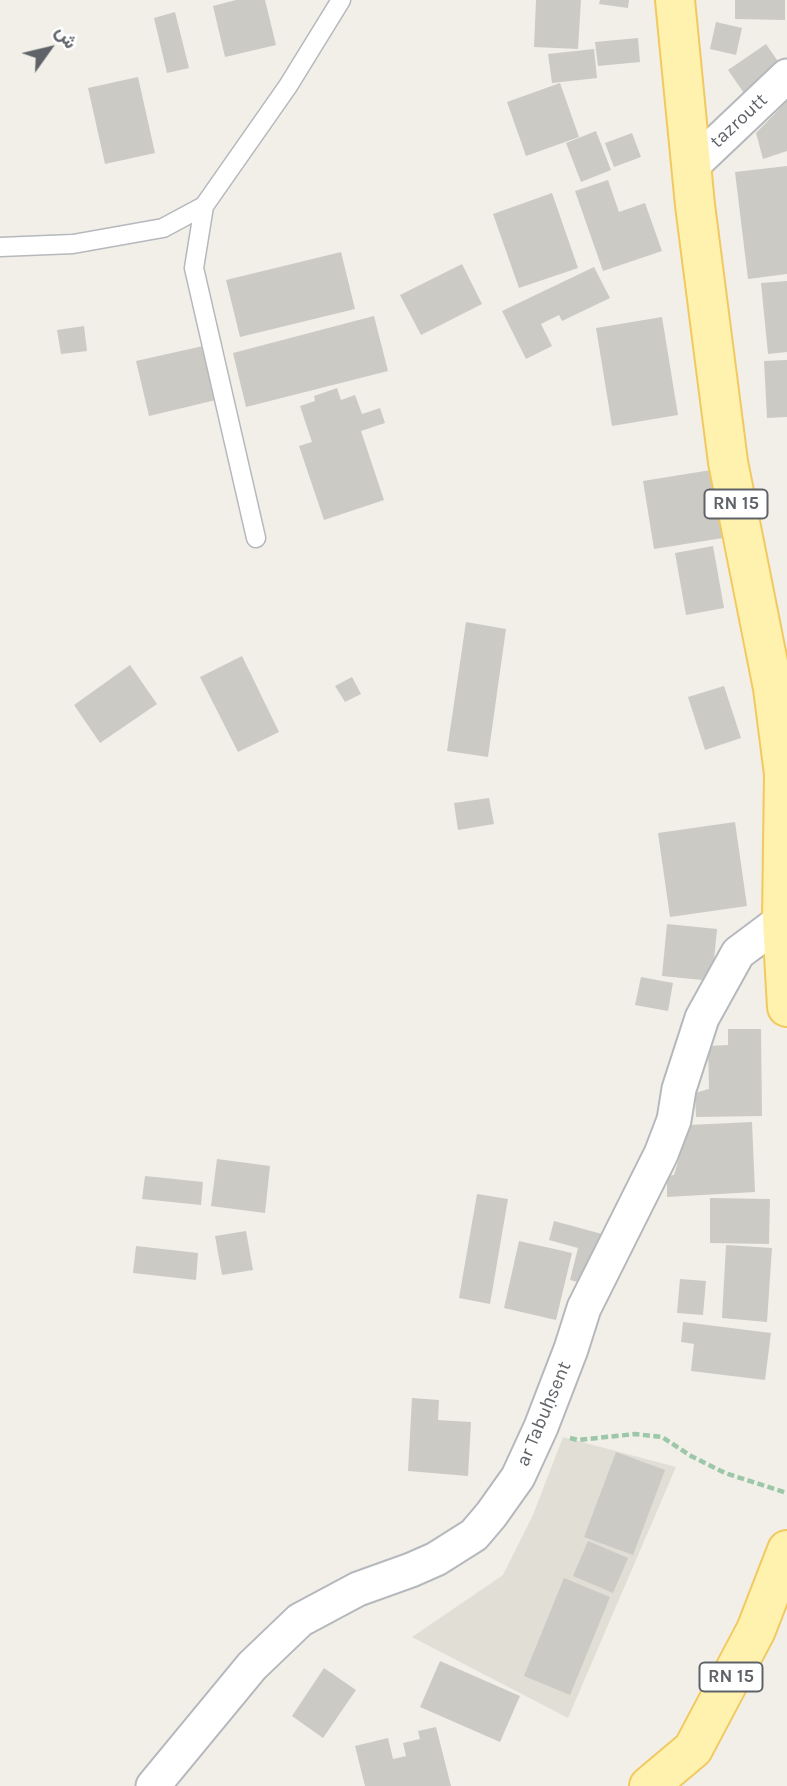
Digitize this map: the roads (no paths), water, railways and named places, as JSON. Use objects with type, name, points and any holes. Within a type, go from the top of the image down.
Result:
[{"type":"main road","name":"RN 15","points":[[675,0],[691,167],[728,461],[773,688],[784,774],[782,920],[787,1007]]},
{"type":"main road","name":"RN 15","points":[[649,1786],[693,1749],[756,1630],[787,1550]]},
{"type":"street","name":"tazroutt","points":[[691,167],[787,76]]},
{"type":"street","name":"ar Tabuḥsent","points":[[153,1786],[252,1666],[300,1620],[358,1589],[436,1559],[474,1535],[518,1477],[571,1349],[583,1308],[647,1185],[674,1121],[679,1088],[702,1018],[738,953],[782,920]]},
{"type":"lane","points":[[256,538],[194,268],[204,206],[288,86],[341,0]]},
{"type":"lane","points":[[0,247],[73,244],[163,228],[204,206]]}]
